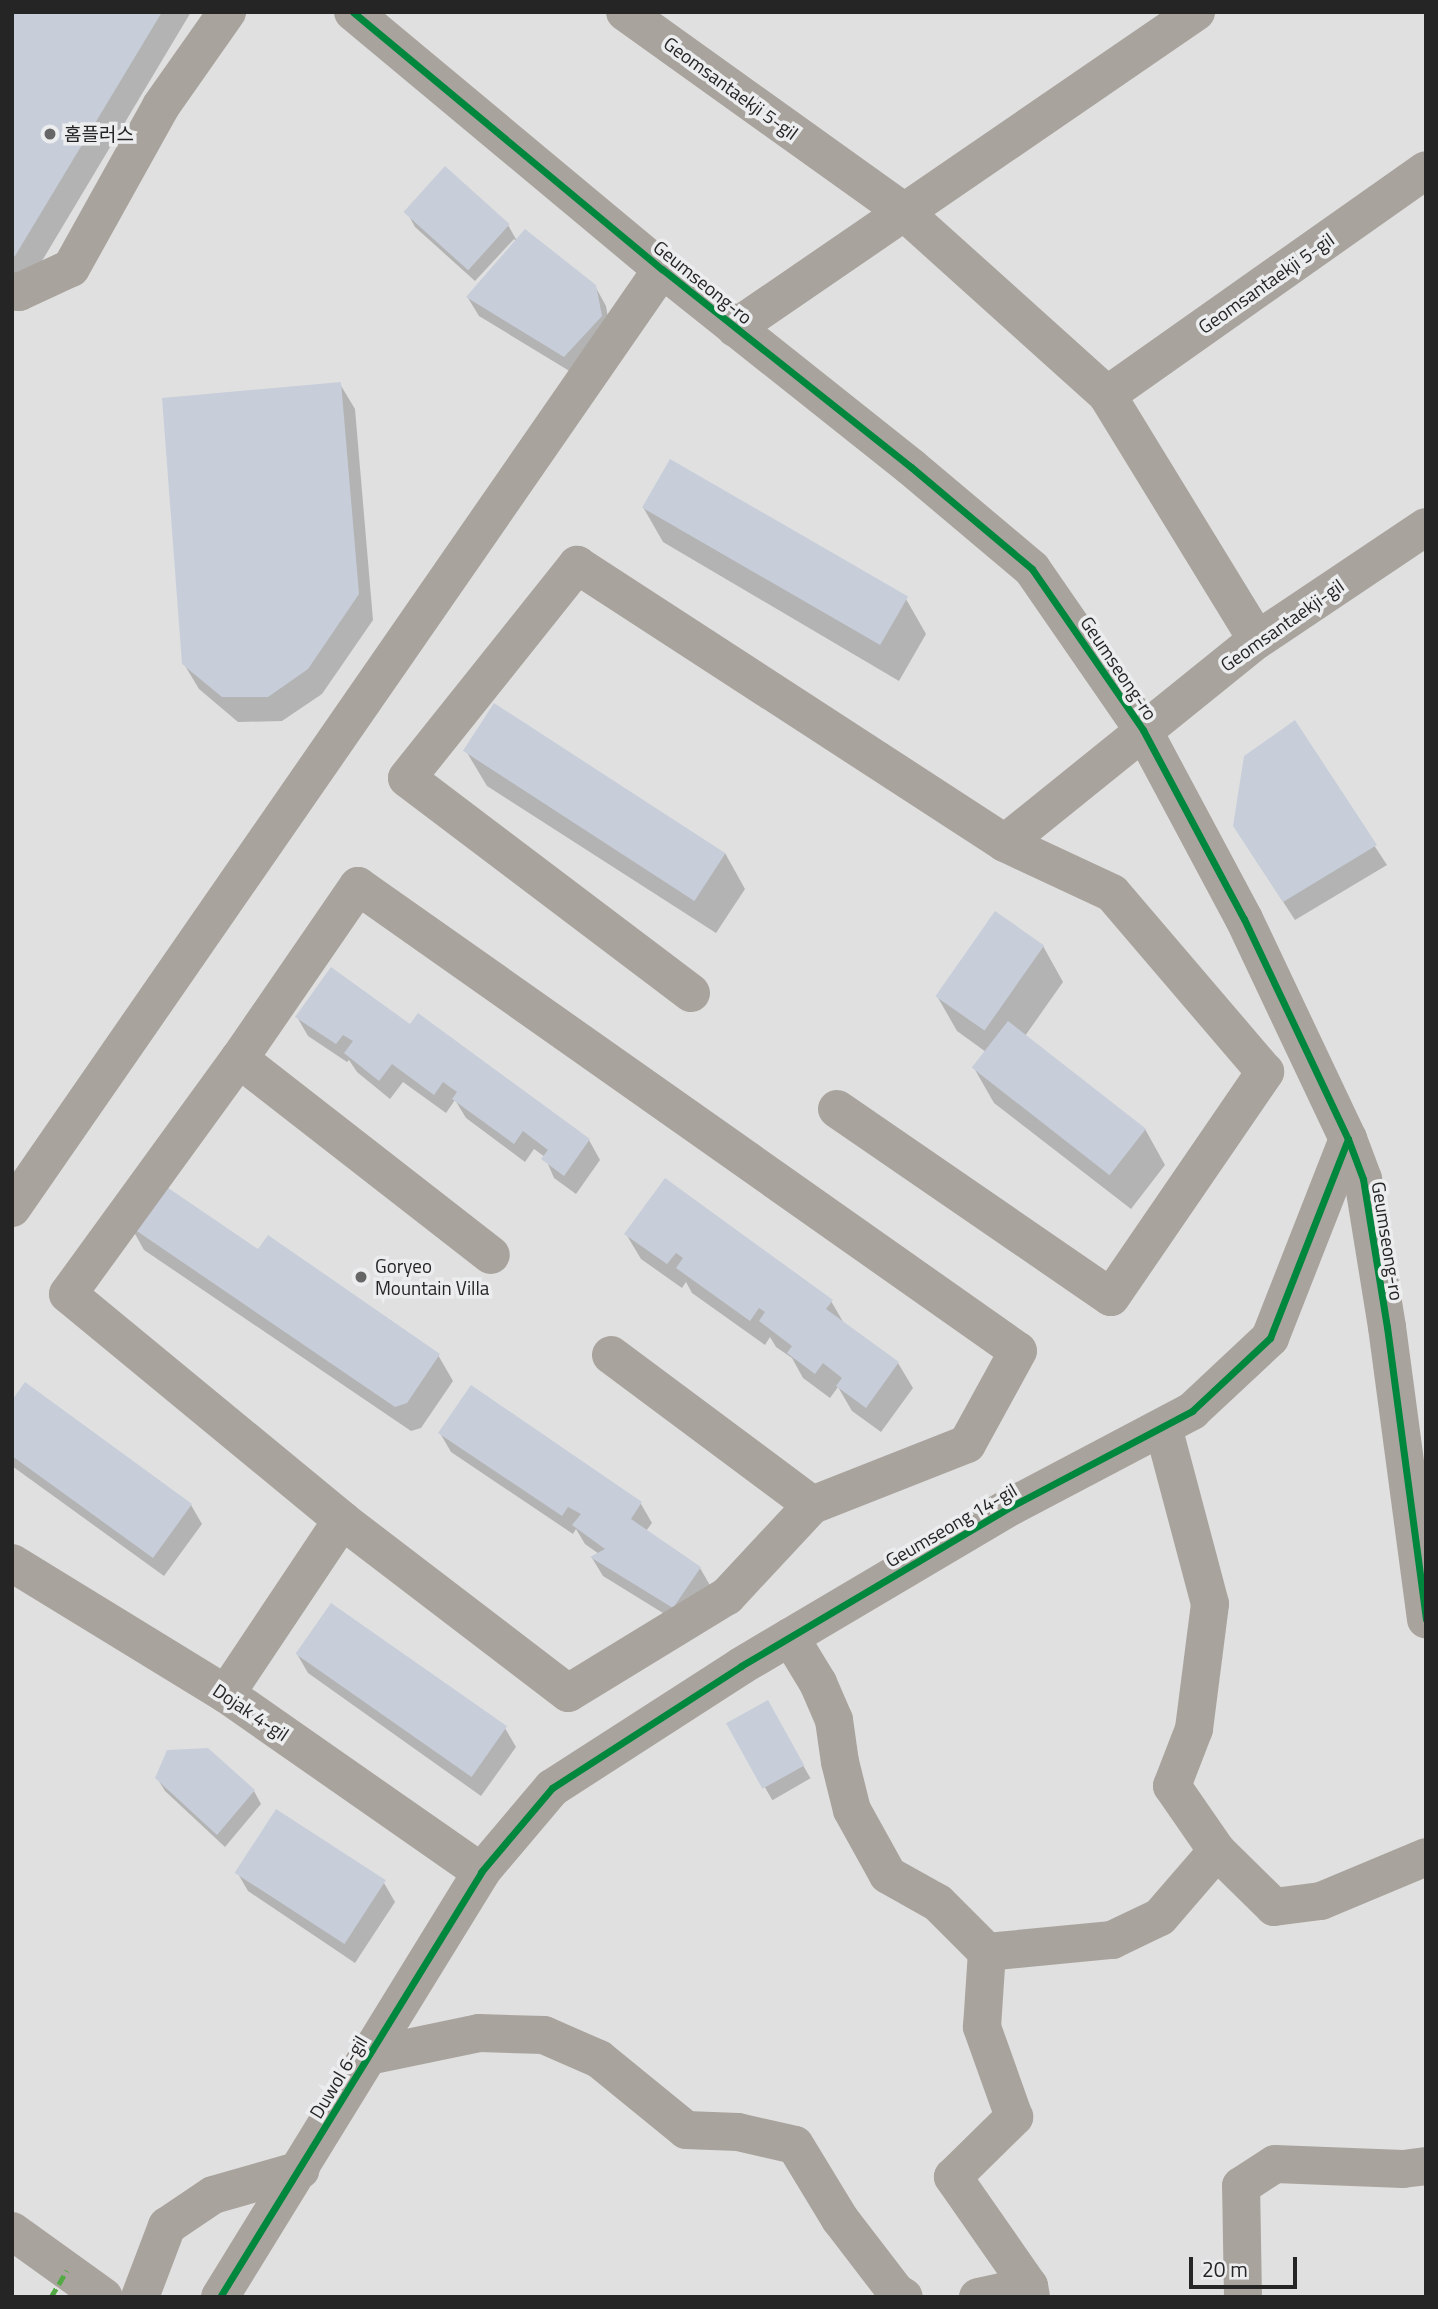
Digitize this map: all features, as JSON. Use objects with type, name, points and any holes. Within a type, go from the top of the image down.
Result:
[{"type":"street","points":[[12,291],[19,292],[71,268],[161,106],[227,12]]},
{"type":"street","name":"Geumseong-ro","points":[[353,12],[662,269],[911,467],[1032,569],[1143,730],[1244,919],[1348,1139],[1363,1179],[1426,1619]]},
{"type":"street","name":"Geomsantaekji 5-gil","points":[[625,12],[904,212],[1107,395],[1257,640]]},
{"type":"street","points":[[735,328],[1196,12]]},
{"type":"street","name":"Geomsantaekji 5-gil","points":[[1107,395],[1426,170]]},
{"type":"street","points":[[12,1208],[662,269]]},
{"type":"street","name":"Geomsantaekji-gil","points":[[1005,843],[1257,640],[1426,527]]},
{"type":"street","points":[[691,993],[407,778],[577,565],[1005,843],[1112,893],[1265,1072],[1111,1297],[837,1108]]},
{"type":"street","points":[[358,886],[1018,1351],[967,1444],[812,1505],[727,1596],[568,1693],[342,1520],[68,1294],[239,1059],[358,886]]},
{"type":"street","points":[[239,1059],[491,1255]]},
{"type":"street","name":"Geumseong 14-gil","points":[[481,1872],[552,1788],[790,1637],[1012,1506],[1192,1411],[1270,1338],[1348,1139]]},
{"type":"street","points":[[611,1355],[812,1505]]},
{"type":"street","points":[[1163,1427],[1209,1604],[1194,1729],[1172,1786],[1217,1851],[1274,1907],[1321,1901],[1426,1857]]},
{"type":"street","points":[[226,1694],[342,1520]]},
{"type":"street","name":"Dojak 4-gil","points":[[12,1563],[226,1694],[481,1872]]},
{"type":"street","points":[[790,1637],[818,1684],[834,1720],[840,1762],[852,1810],[888,1875],[938,1903],[987,1952],[982,2027],[1014,2117],[953,2177],[1030,2292],[978,2297]]},
{"type":"street","points":[[987,1952],[1112,1940],[1160,1917],[1217,1851]]},
{"type":"street","name":"Duwol 6-gil","points":[[220,2297],[300,2171],[481,1872]]},
{"type":"street","points":[[369,2056],[479,2033],[544,2035],[599,2059],[686,2130],[738,2132],[795,2145],[840,2219],[896,2292],[904,2297]]},
{"type":"street","points":[[1242,2297],[1241,2186],[1275,2164],[1403,2169],[1426,2166]]},
{"type":"street","points":[[140,2297],[167,2226],[213,2195],[300,2171]]},
{"type":"street","points":[[12,2231],[59,2283],[104,2297]]},
{"type":"building","name":"홈플러스","points":[[12,12],[162,12],[12,257]]},
{"type":"building","points":[[445,166],[510,224],[468,270],[404,212]]},
{"type":"building","points":[[525,229],[596,285],[602,316],[564,357],[466,297]]},
{"type":"building","points":[[341,382],[359,594],[308,669],[268,697],[222,697],[182,664],[162,398]]},
{"type":"building","points":[[670,459],[908,596],[880,645],[642,507]]},
{"type":"building","points":[[494,703],[725,853],[694,901],[463,751]]},
{"type":"building","points":[[1295,720],[1377,845],[1283,902],[1233,826],[1244,756]]},
{"type":"building","points":[[995,911],[1044,945],[984,1031],[935,996]]},
{"type":"building","points":[[331,967],[410,1024],[418,1013],[590,1139],[564,1176],[541,1159],[548,1150],[523,1131],[514,1144],[452,1099],[457,1092],[443,1082],[434,1095],[392,1064],[379,1081],[344,1053],[353,1041],[343,1035],[336,1044],[295,1017]]},
{"type":"building","points":[[1008,1021],[1146,1129],[1110,1175],[972,1067]]},
{"type":"building","points":[[665,1178],[833,1300],[826,1309],[899,1362],[866,1408],[836,1386],[842,1378],[823,1363],[815,1374],[787,1353],[792,1346],[759,1321],[765,1312],[759,1308],[750,1321],[676,1268],[683,1258],[676,1253],[667,1264],[624,1234]]},
{"type":"building","points":[[158,1181],[258,1249],[268,1235],[440,1354],[407,1403],[395,1407],[128,1225]]},
{"type":"building","points":[[25,1382],[192,1504],[153,1558],[12,1456],[12,1400]]},
{"type":"building","points":[[471,1385],[642,1502],[631,1519],[701,1567],[673,1608],[590,1557],[605,1549],[572,1525],[581,1514],[568,1507],[562,1516],[438,1433]]},
{"type":"building","points":[[331,1603],[507,1726],[472,1777],[295,1654]]},
{"type":"building","points":[[768,1700],[804,1766],[762,1789],[726,1723]]},
{"type":"building","points":[[208,1748],[255,1790],[217,1835],[155,1778],[167,1750]]},
{"type":"building","points":[[276,1809],[386,1880],[344,1944],[235,1873]]},
{"type":"marked path","points":[[51,2297],[67,2270]]},
{"type":"cycle path","points":[[353,12],[662,269],[911,467],[1032,569],[1143,730],[1244,919],[1348,1139],[1363,1179],[1387,1327],[1426,1619]]},
{"type":"cycle path","points":[[220,2297],[481,1872],[552,1788],[741,1666],[1012,1506],[1192,1411],[1270,1338],[1348,1139]]},
{"type":"place","name":"홈플러스","points":[[50,134]]},
{"type":"place","name":"Goryeo Mountain Villa","points":[[361,1277]]}]
